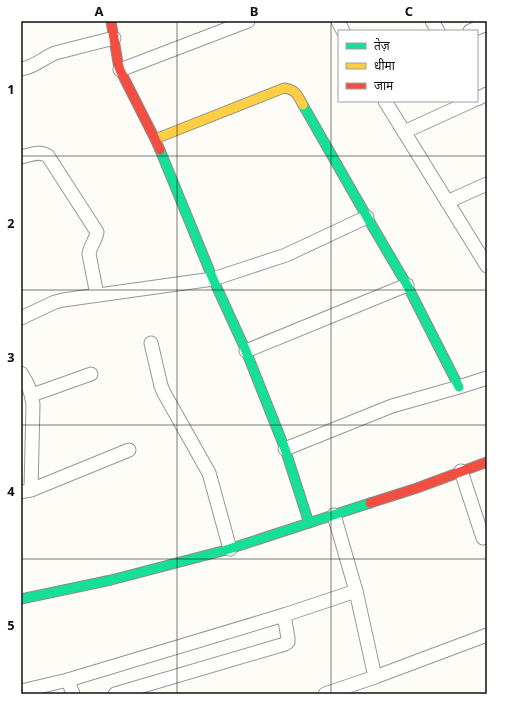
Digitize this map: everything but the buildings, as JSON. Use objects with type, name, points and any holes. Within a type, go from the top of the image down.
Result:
[{"type":"street","points":[[120,70],[248,21]]},
{"type":"street","points":[[338,21],[342,30]]},
{"type":"street","points":[[432,21],[437,30]]},
{"type":"street","points":[[113,22],[114,38],[120,70],[155,139],[213,278],[246,352],[285,449],[309,523]]},
{"type":"street","points":[[472,30],[487,24]]},
{"type":"street","points":[[21,69],[31,67],[55,53],[114,38]]},
{"type":"street","points":[[155,139],[284,88],[291,88],[297,94],[366,217],[407,285],[459,387]]},
{"type":"street","points":[[386,102],[487,266]]},
{"type":"street","points":[[404,132],[467,102]]},
{"type":"street","points":[[21,157],[39,153],[44,153],[48,156],[97,232],[89,250],[89,254],[97,295]]},
{"type":"street","points":[[447,202],[487,184]]},
{"type":"street","points":[[21,318],[55,302],[213,278],[286,255],[366,217]]},
{"type":"street","points":[[246,352],[407,285]]},
{"type":"street","points":[[151,343],[164,394],[209,473],[230,549]]},
{"type":"street","points":[[21,373],[32,395],[33,404],[26,491],[129,450]]},
{"type":"street","points":[[32,395],[91,374]]},
{"type":"street","points":[[285,449],[392,406],[487,378]]},
{"type":"street","points":[[21,599],[111,580],[230,549],[418,488],[487,462]]},
{"type":"street","points":[[461,471],[486,542]]},
{"type":"street","points":[[334,515],[356,591],[375,677]]},
{"type":"street","points":[[21,691],[68,680],[284,615],[356,591]]},
{"type":"street","points":[[115,694],[285,644],[288,642],[288,638],[284,615]]},
{"type":"street","points":[[325,694],[487,635]]},
{"type":"street","points":[[68,680],[73,694]]},
{"type":"traffic: fast","points":[[303,105],[407,285],[459,387]]},
{"type":"traffic: fast","points":[[160,150],[213,279],[246,351],[285,449],[309,523]]},
{"type":"traffic: fast","points":[[21,599],[111,580],[226,550],[370,503]]},
{"type":"traffic: slow","points":[[155,139],[284,88],[292,90],[298,96],[303,105]]},
{"type":"traffic: jam","points":[[111,21],[120,70],[160,150]]},
{"type":"traffic: jam","points":[[370,503],[417,488],[487,462]]}]
